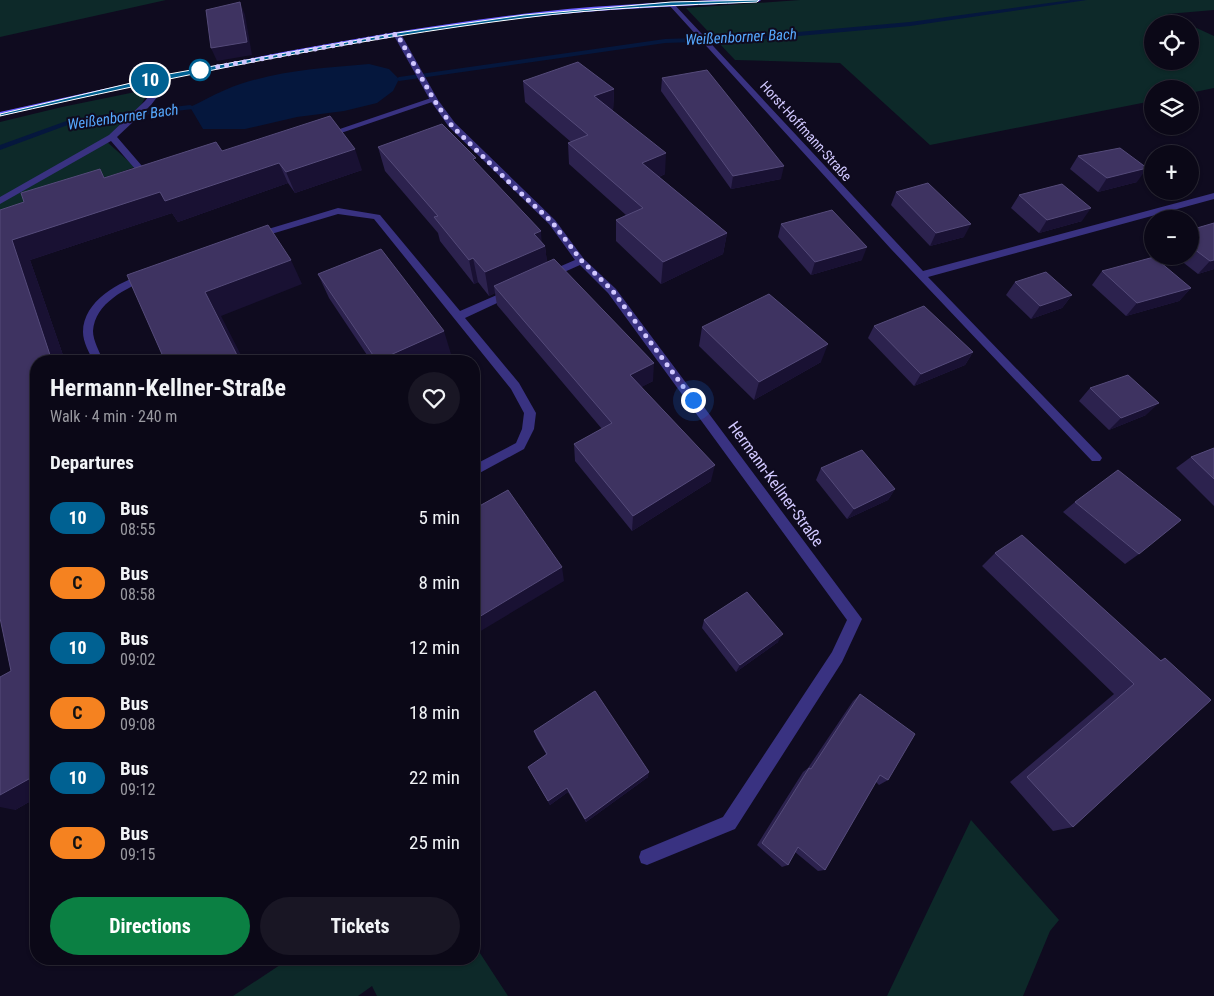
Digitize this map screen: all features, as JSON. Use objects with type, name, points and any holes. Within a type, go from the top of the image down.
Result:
[{"type":"main road","points":[[0,114],[169,76],[397,34],[524,16],[671,4],[758,0]]},
{"type":"street","name":"Horst-Hoffmann-Straße","points":[[671,4],[887,240],[1096,458]]},
{"type":"street","name":"Hermann-Kellner-Straße","points":[[397,34],[426,87],[452,126],[552,222],[581,260],[612,290],[855,619],[837,656],[729,823],[647,857]]},
{"type":"street","points":[[0,201],[112,137],[148,103],[169,76]]},
{"type":"street","points":[[328,133],[434,100]]},
{"type":"street","points":[[112,137],[144,167],[130,171]]},
{"type":"street","points":[[922,275],[1214,196]]},
{"type":"street","points":[[246,240],[284,226],[338,211],[377,217],[460,316],[515,386],[530,413],[528,428],[520,446],[480,468]]},
{"type":"street","points":[[537,280],[581,260]]},
{"type":"street","points":[[96,355],[88,332],[95,310],[125,284],[153,274]]},
{"type":"street","points":[[460,316],[520,288]]},
{"type":"green space","points":[[0,0],[166,0],[0,37]]},
{"type":"green space","points":[[800,0],[1214,0],[1214,10],[1167,14],[1169,15],[1144,15],[1144,70],[1199,70],[1199,29],[1214,36],[1214,88],[1199,91],[1199,80],[1144,80],[1144,103],[930,145],[840,63],[735,60],[686,8]]},
{"type":"green space","points":[[150,89],[140,107],[106,141],[135,167],[0,215],[0,122]]},
{"type":"green space","points":[[971,820],[1059,920],[1050,931],[1023,996],[887,996]]},
{"type":"green space","points":[[480,953],[508,996],[377,996],[372,986],[358,996],[233,996],[280,965],[480,965]]},
{"type":"water","points":[[369,64],[389,69],[399,79],[393,91],[377,103],[344,111],[297,117],[245,129],[203,129],[190,107],[225,90],[259,78],[296,71]]},
{"type":"building","points":[[240,2],[247,42],[211,48],[206,10]]},
{"type":"building","points":[[578,62],[614,89],[594,96],[666,153],[642,163],[727,233],[663,262],[616,220],[643,208],[568,143],[588,135],[523,81]]},
{"type":"building","points":[[707,70],[784,166],[733,176],[662,78]]},
{"type":"building","points":[[330,116],[355,149],[286,172],[279,163],[165,201],[160,192],[12,240],[50,355],[30,355],[30,778],[0,795],[0,677],[11,671],[0,618],[0,210],[24,202],[21,193],[100,169],[104,178],[216,142],[222,151]]},
{"type":"building","points":[[442,124],[476,158],[473,159],[541,231],[534,234],[545,246],[485,272],[473,258],[469,260],[434,217],[438,216],[378,147]]},
{"type":"building","points":[[1120,148],[1144,166],[1144,169],[1107,178],[1078,156]]},
{"type":"building","points":[[928,183],[971,224],[936,233],[896,192]]},
{"type":"building","points":[[1062,184],[1091,208],[1047,220],[1019,195]]},
{"type":"building","points":[[832,210],[867,247],[815,262],[781,224]]},
{"type":"building","points":[[1214,223],[1214,260],[1210,261],[1199,253],[1199,227]]},
{"type":"building","points":[[268,225],[291,260],[205,292],[237,355],[162,355],[127,275]]},
{"type":"building","points":[[381,249],[444,331],[390,355],[373,355],[318,274]]},
{"type":"building","points":[[554,259],[654,363],[630,375],[715,465],[633,516],[574,444],[612,423],[494,286]]},
{"type":"building","points":[[1144,260],[1144,265],[1164,265],[1191,288],[1137,303],[1102,271]]},
{"type":"building","points":[[1046,272],[1072,295],[1040,306],[1015,282]]},
{"type":"building","points":[[769,294],[828,344],[759,382],[702,327]]},
{"type":"building","points":[[924,306],[973,352],[921,374],[874,326]]},
{"type":"building","points":[[1128,375],[1159,403],[1121,418],[1090,388]]},
{"type":"building","points":[[1214,448],[1214,479],[1191,457]]},
{"type":"building","points":[[862,450],[895,489],[854,509],[821,468]]},
{"type":"building","points":[[1118,470],[1181,520],[1139,554],[1075,502]]},
{"type":"building","points":[[508,490],[562,567],[480,616],[480,506]]},
{"type":"building","points":[[1022,535],[1161,661],[1165,658],[1211,700],[1073,827],[1027,777],[1134,684],[995,553]]},
{"type":"building","points":[[747,592],[783,634],[740,665],[704,620]]},
{"type":"building","points":[[595,691],[649,772],[585,819],[567,788],[548,801],[528,767],[547,754],[534,731]]},
{"type":"building","points":[[860,694],[915,734],[888,780],[880,775],[825,870],[798,847],[788,865],[762,843],[809,768],[811,769]]},
{"type":"waterway","name":"Weißenborner Bach","points":[[399,79],[665,41],[755,38],[910,24],[1084,0]]},
{"type":"waterway","name":"Weißenborner Bach","points":[[0,148],[72,121],[190,107]]},
{"type":"bus line","name":"10","points":[[0,114],[169,76],[397,34],[524,16],[671,4],[757,0]]},
{"type":"route","points":[[200,70],[397,34],[434,100],[452,126],[552,222],[581,260],[612,290],[693,400]]}]
